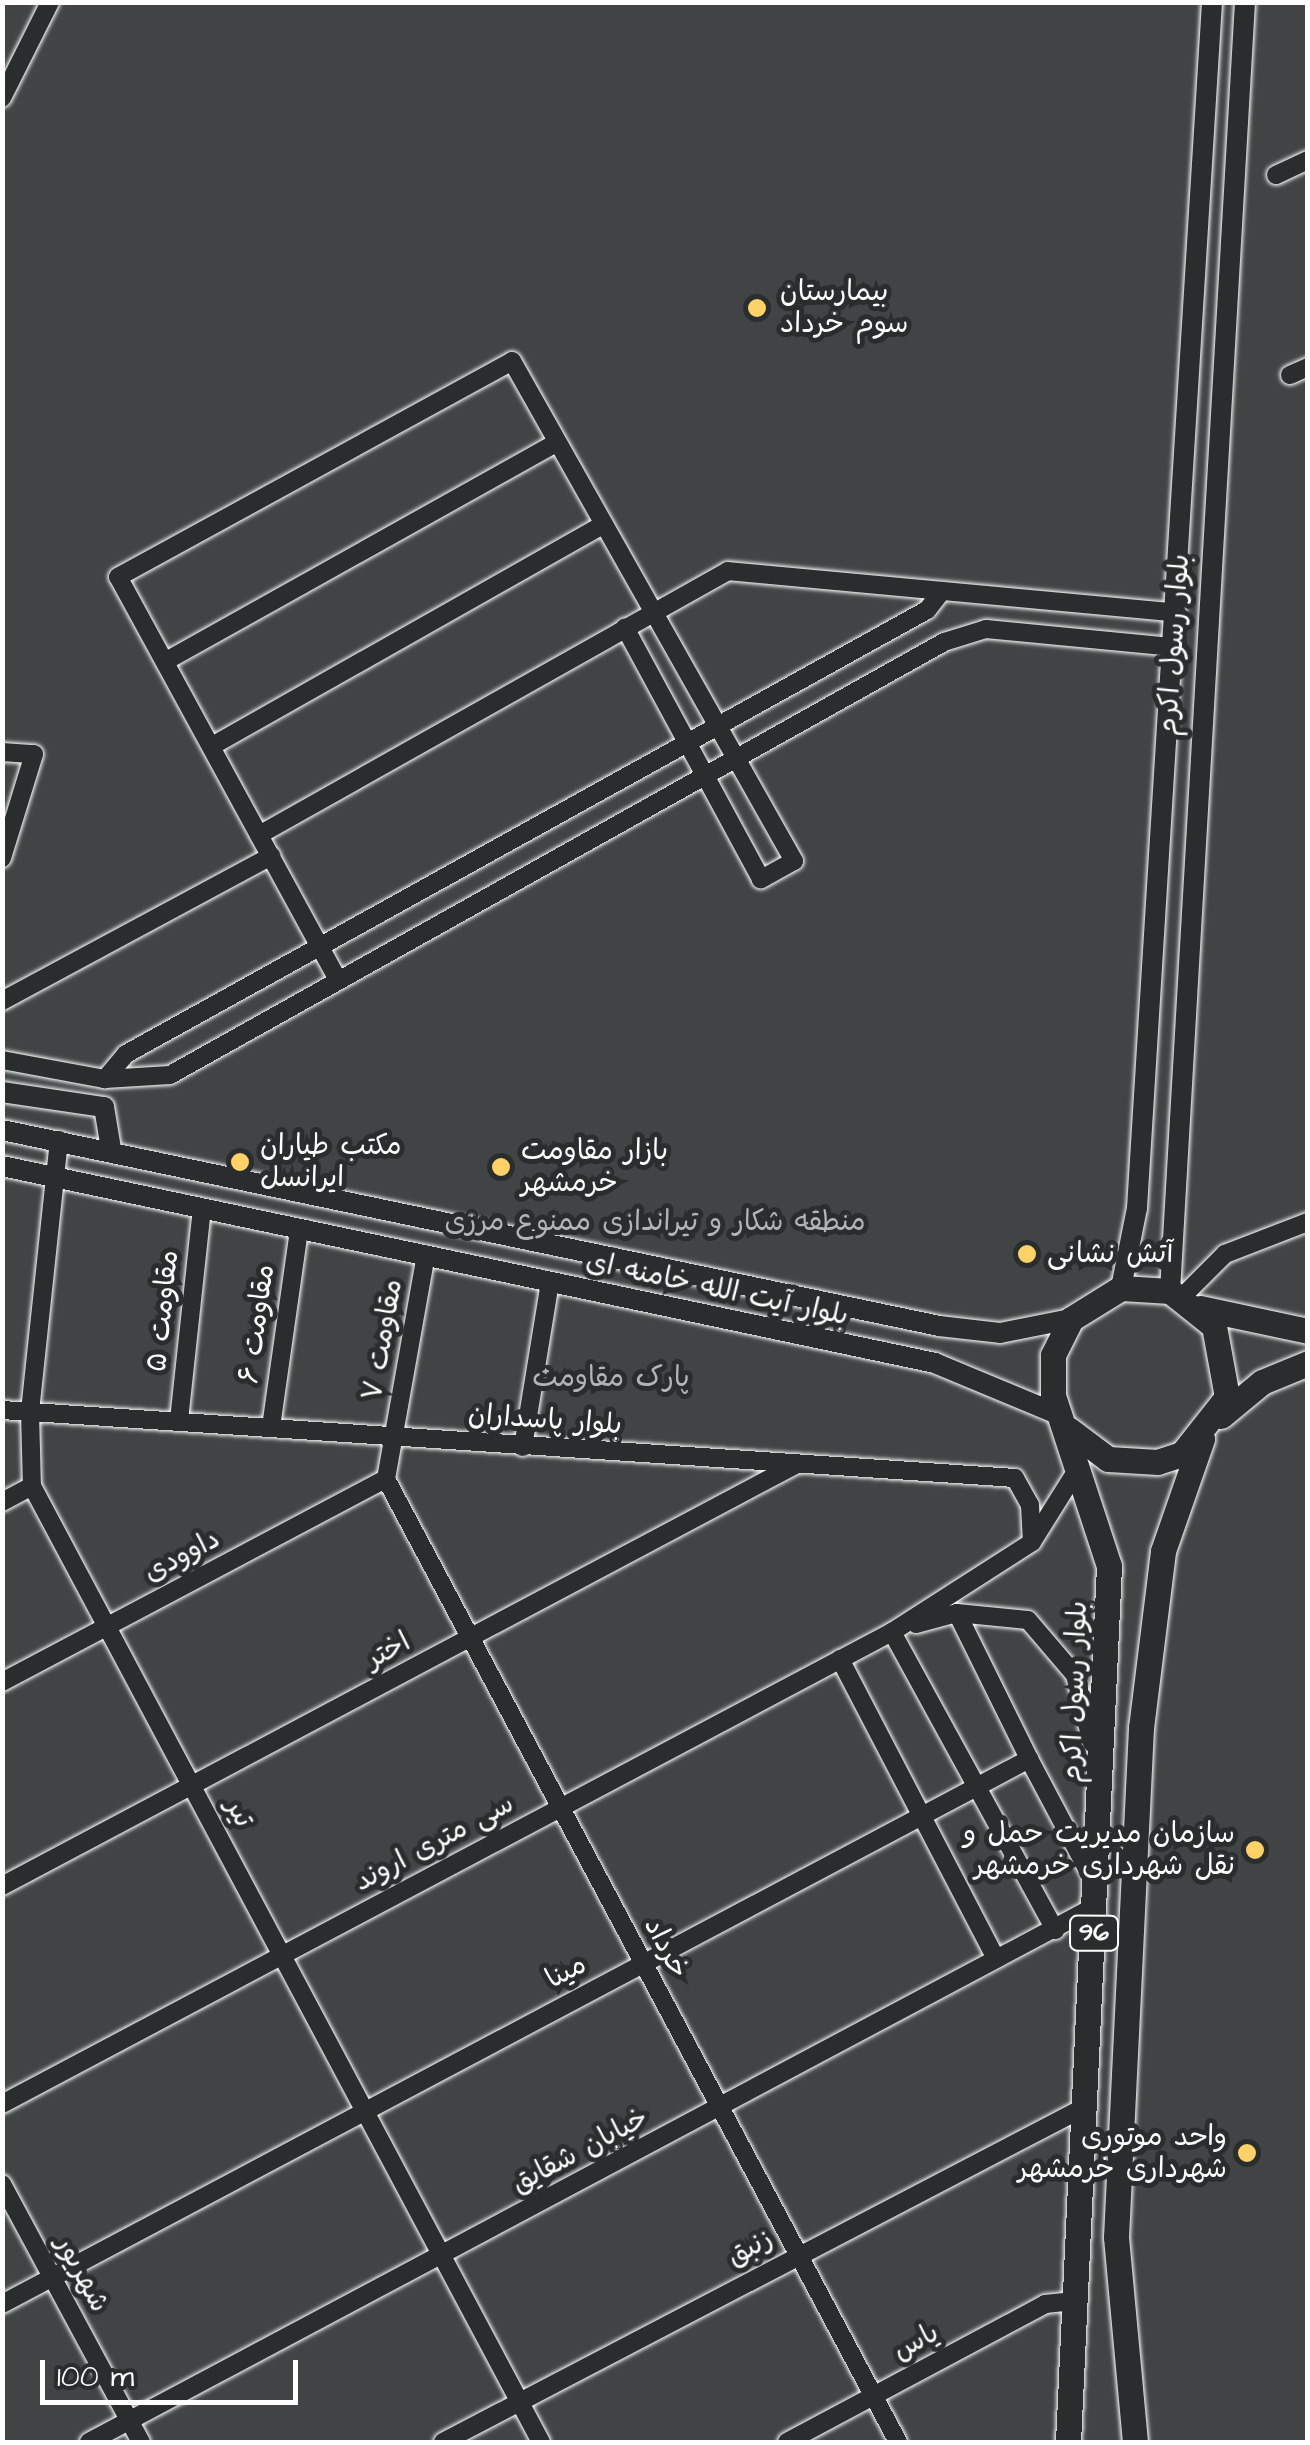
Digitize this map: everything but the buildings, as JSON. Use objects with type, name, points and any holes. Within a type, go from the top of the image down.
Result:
[{"type":"highway","points":[[1071,1318],[1121,1288],[1183,1298],[1308,1332]]},
{"type":"highway","name":"96","points":[[1135,2442],[1116,2237],[1141,1728],[1163,1551],[1210,1429],[1227,1360],[1183,1298]]},
{"type":"highway","name":"96","points":[[1064,1422],[1050,1376],[1071,1318]]},
{"type":"highway","points":[[1064,1422],[1108,1459],[1133,1464],[1158,1462],[1210,1429],[1262,1382],[1308,1363]]},
{"type":"highway","name":"بلوار رسول اکرم","points":[[1064,1422],[1080,1459],[1109,1566],[1101,1807],[1068,2442]]},
{"type":"main road","name":"بلوار رسول اکرم","points":[[1121,1288],[1138,1208],[1212,2]]},
{"type":"main road","name":"بلوار رسول اکرم","points":[[1183,1298],[1208,576],[1245,2]]},
{"type":"main road","points":[[1179,574],[1208,576]]},
{"type":"main road","points":[[2,1092],[104,1107],[111,1150]]},
{"type":"main road","name":"بلوار آیت الله خامنه ای","points":[[2,1130],[939,1326],[1000,1333],[1071,1318]]},
{"type":"main road","name":"بلوار آیت الله خامنه ای","points":[[2,1166],[935,1363],[1064,1422]]},
{"type":"street","points":[[2,98],[50,2]]},
{"type":"street","points":[[1276,175],[1308,160]]},
{"type":"street","points":[[338,980],[118,577],[485,368],[512,361],[650,612],[720,726],[794,861],[762,880],[625,627]]},
{"type":"street","points":[[166,661],[556,443]]},
{"type":"street","points":[[212,746],[602,525]]},
{"type":"street","points":[[259,835],[728,571],[1176,613]]},
{"type":"street","points":[[105,1079],[126,1054],[927,610],[942,591]]},
{"type":"street","points":[[1110,641],[1113,607]]},
{"type":"street","points":[[927,610],[944,642]]},
{"type":"street","points":[[2,1060],[105,1079],[170,1075],[944,642],[986,630],[1174,647]]},
{"type":"street","points":[[2,752],[34,754],[2,858]]},
{"type":"street","points":[[496,851],[512,881]]},
{"type":"street","points":[[2,1001],[271,856]]},
{"type":"street","name":"تیر","points":[[59,1140],[30,1412],[32,1486],[541,2442]]},
{"type":"street","name":"مقاومت ۵","points":[[178,1420],[202,1208]]},
{"type":"street","points":[[1183,1298],[1224,1254],[1308,1222]]},
{"type":"street","name":"مقاومت ۶","points":[[271,1427],[298,1230]]},
{"type":"street","name":"مقاومت ۷","points":[[386,1479],[426,1255]]},
{"type":"street","points":[[522,1447],[550,1282]]},
{"type":"street","name":"بلوار پاسداران","points":[[2,1410],[1015,1478],[1030,1504],[1032,1542]]},
{"type":"street","points":[[892,1632],[1032,1542],[1080,1459]]},
{"type":"street","name":"اختر","points":[[2,1886],[798,1464]]},
{"type":"street","name":"داوودی","points":[[2,1682],[386,1479]]},
{"type":"street","name":"خرداد","points":[[386,1479],[898,2442]]},
{"type":"street","points":[[2,1502],[32,1486]]},
{"type":"street","points":[[892,1632],[956,1612],[1028,1620],[1063,1654],[1087,1706],[1101,1807]]},
{"type":"street","points":[[956,1612],[1096,1897]]},
{"type":"street","points":[[892,1632],[1055,1930]]},
{"type":"street","name":"سی متری اروند","points":[[2,2104],[892,1632]]},
{"type":"street","points":[[840,1659],[996,1959]]},
{"type":"street","name":"مینا","points":[[2,2304],[1028,1759]]},
{"type":"street","name":"خیابان شقایق","points":[[89,2442],[1055,1930],[1096,1897]]},
{"type":"street","name":"زنبق","points":[[442,2442],[1085,2107]]},
{"type":"street","name":"شهریور","points":[[2,2184],[141,2442]]},
{"type":"street","name":"یاس","points":[[787,2442],[1045,2304],[1074,2301]]},
{"type":"green space","name":"منطقه شکار و تیراندازی ممنوع مرزی","points":[[3,3],[1307,3],[1307,2442],[3,2442]]},
{"type":"place","name":"بیمارستان سوم خرداد","points":[[757,308]]},
{"type":"place","name":"مكتب طياران ايرانسل","points":[[240,1162]]},
{"type":"place","name":"بازار مقاومت خرمشهر","points":[[501,1167]]},
{"type":"place","name":"آتش نشانی","points":[[1027,1254]]},
{"type":"place","name":"سازمان مدیریت حمل و نقل شهرداری خرمشهر","points":[[1255,1850]]},
{"type":"place","name":"واحد موتوری شهرداری خرمشهر","points":[[1247,2153]]},
{"type":"park label","name":"پارک مقاومت","points":[[611,1378]]}]
